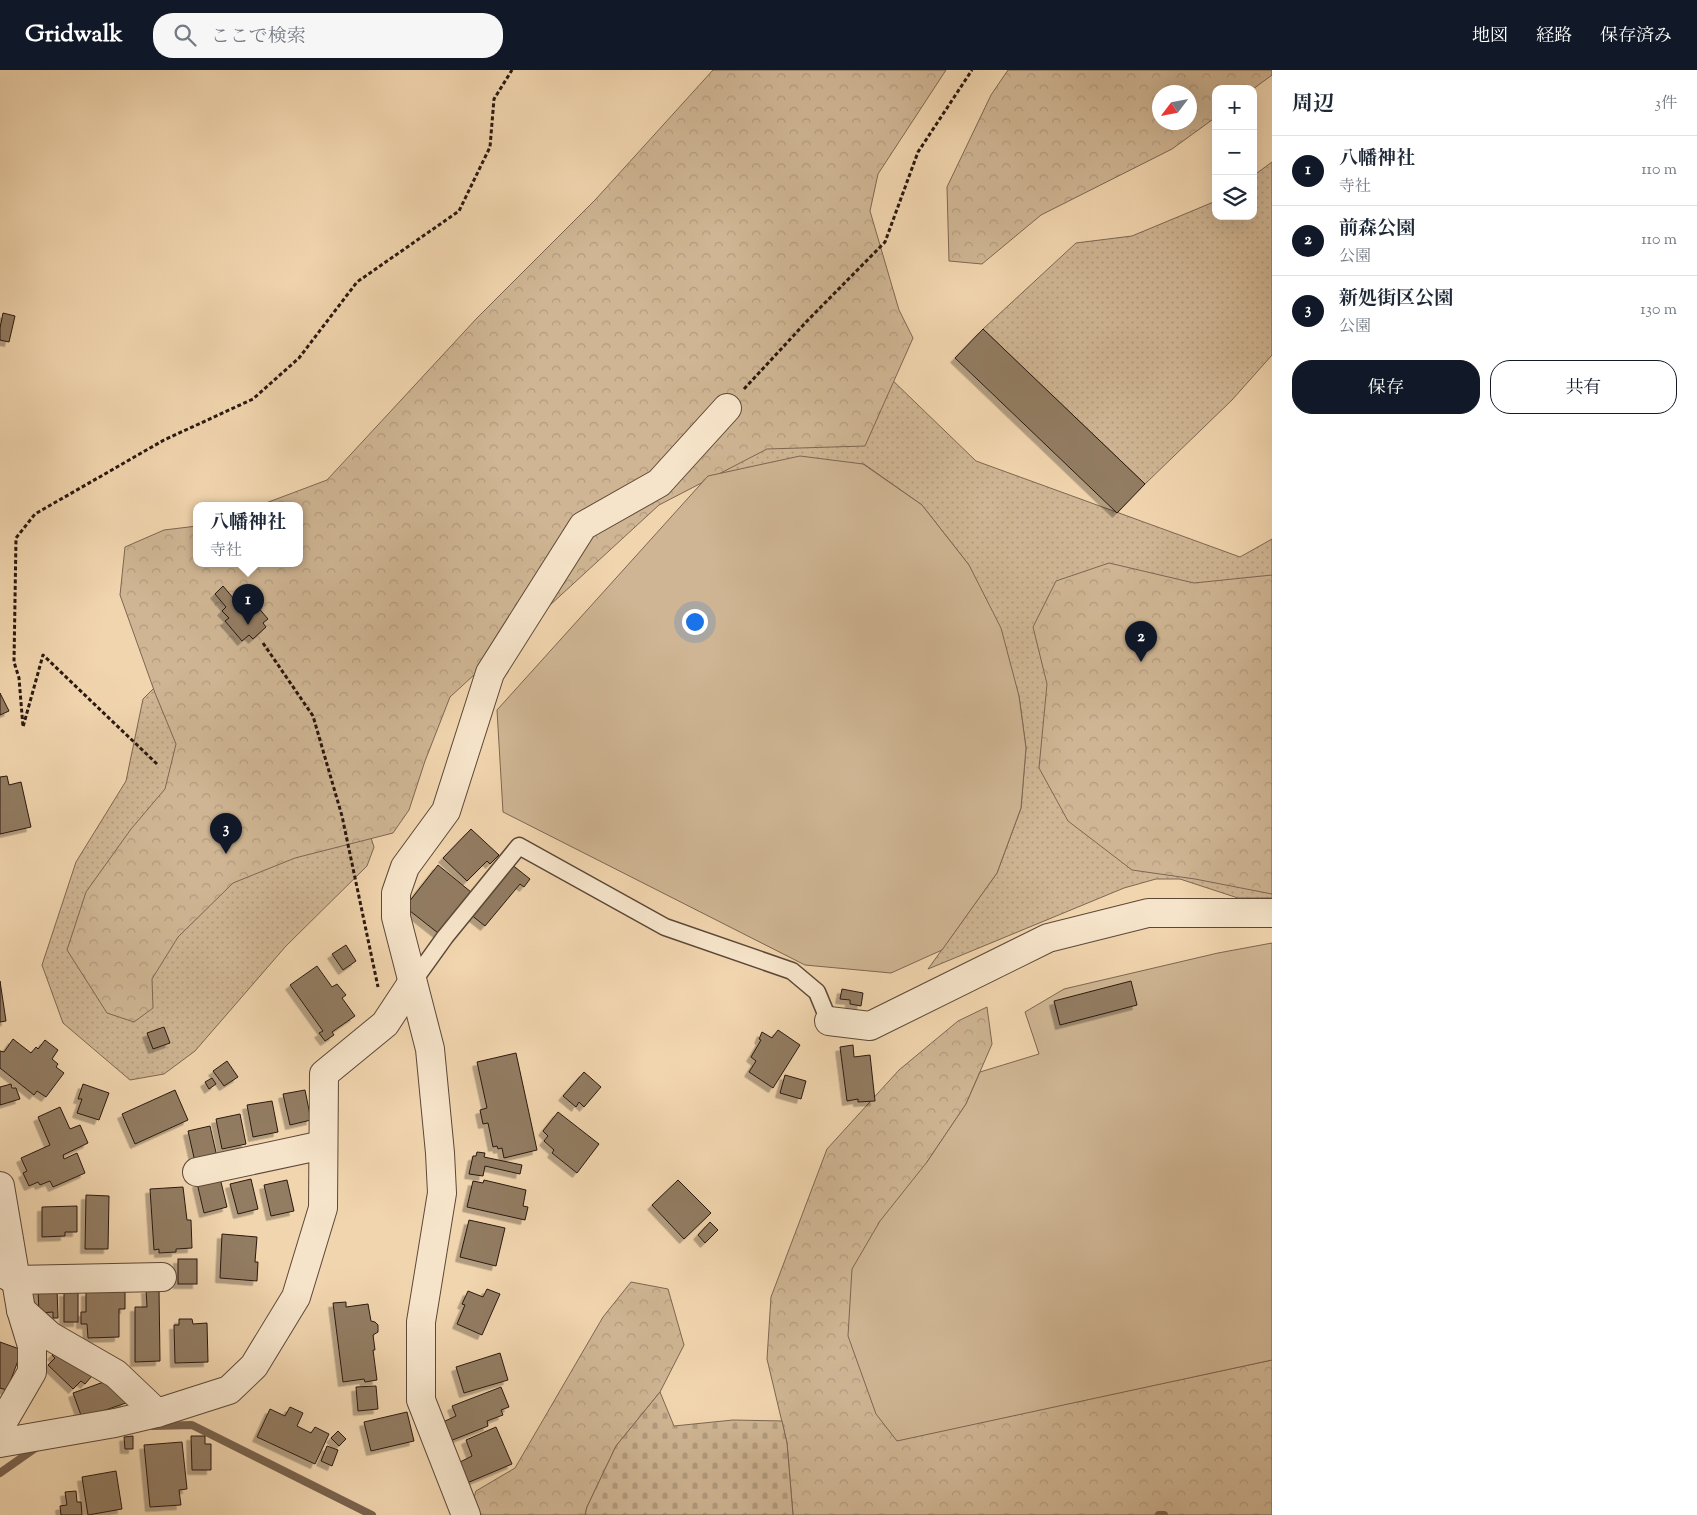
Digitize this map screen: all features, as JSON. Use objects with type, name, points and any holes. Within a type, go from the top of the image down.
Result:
[{"type":"street","points":[[466,1515],[421,1400],[421,1322],[442,1193],[430,1049],[396,918],[396,893],[405,867],[446,811],[490,674],[583,526],[659,483],[727,408]]},
{"type":"street","points":[[829,1021],[870,1026],[1048,938],[1148,914],[1272,913]]},
{"type":"street","points":[[0,1443],[115,1423],[157,1413],[229,1390],[254,1366],[296,1297],[323,1208],[324,1074],[386,1024],[412,983]]},
{"type":"street","points":[[197,1172],[323,1144]]},
{"type":"street","points":[[0,1186],[8,1276],[32,1346],[32,1372],[0,1427]]},
{"type":"street","points":[[8,1276],[162,1277]]},
{"type":"street","points":[[21,1310],[50,1336],[116,1374],[157,1413]]},
{"type":"lane","points":[[412,983],[445,937],[519,846],[665,927],[792,971],[817,992],[829,1021]]},
{"type":"path","points":[[158,764],[43,655],[23,726],[19,678],[14,662],[16,538],[35,514],[164,440],[254,399],[299,358],[358,282],[459,210],[490,148],[494,99],[512,70]]},
{"type":"path","points":[[727,408],[808,320],[885,242],[918,152],[972,70]]},
{"type":"path","points":[[263,643],[313,716],[342,816],[386,1024]]},
{"type":"green space","points":[[713,70],[946,70],[878,174],[870,211],[899,310],[913,338],[865,446],[767,449],[659,505],[450,697],[425,761],[409,810],[393,833],[295,858],[233,883],[178,937],[152,979],[153,1008],[134,1022],[107,1013],[67,950],[86,892],[131,829],[165,789],[176,744],[155,693],[120,595],[125,547],[164,530],[193,526],[193,567],[303,567],[303,502],[269,502],[327,480],[477,318],[596,199]]},
{"type":"green space","points":[[1008,70],[1272,70],[1272,75],[1257,86],[1212,85],[1212,120],[1172,149],[1041,215],[982,264],[949,261],[947,187],[991,95]]},
{"type":"green space","points":[[1272,162],[1272,355],[1232,400],[1145,484],[983,329],[1076,243],[1132,236],[1212,203],[1212,220],[1257,220],[1257,173]]},
{"type":"green space","points":[[887,375],[976,461],[1240,557],[1272,539],[1272,898],[1238,898],[1180,879],[1156,879],[1124,888],[928,969],[997,873],[1021,808],[1026,748],[1019,696],[969,565],[922,505],[864,464],[708,476]]},
{"type":"green space","points":[[800,456],[863,464],[922,505],[969,565],[1001,628],[1019,696],[1026,748],[1021,808],[997,873],[942,950],[891,973],[805,965],[503,812],[497,710],[708,476]]},
{"type":"green space","points":[[1109,563],[1194,583],[1272,575],[1272,894],[1195,879],[1132,870],[1068,821],[1039,768],[1047,684],[1033,627],[1056,581]]},
{"type":"green space","points":[[193,649],[311,658],[374,847],[367,866],[286,946],[195,1051],[164,1074],[130,1080],[63,1023],[42,965],[76,862],[126,781],[143,699]]},
{"type":"green space","points":[[1272,943],[1272,1360],[897,1441],[876,1414],[848,1336],[852,1269],[880,1221],[927,1162],[966,1104],[980,1072],[1039,1054],[1025,1012],[1064,989],[1218,953]]},
{"type":"green space","points":[[987,1007],[992,1044],[966,1104],[927,1162],[897,1440],[1272,1360],[1272,1515],[793,1515],[787,1443],[767,1359],[771,1297],[827,1149],[899,1070],[958,1021]]},
{"type":"green space","points":[[631,1282],[668,1289],[684,1345],[660,1392],[616,1446],[585,1515],[469,1515],[476,1491],[515,1468],[603,1317]]},
{"type":"green space","points":[[660,1392],[674,1426],[733,1420],[782,1421],[787,1443],[793,1515],[585,1515],[616,1446]]},
{"type":"building","points":[[3,313],[15,316],[9,342],[0,340]]},
{"type":"building","points":[[983,329],[1145,484],[1117,513],[955,358]]},
{"type":"building","points":[[223,586],[234,599],[238,596],[245,605],[251,599],[268,619],[263,623],[266,627],[253,639],[249,635],[242,641],[225,621],[229,618],[222,611],[226,607],[215,594]]},
{"type":"building","points":[[0,693],[9,711],[0,715]]},
{"type":"building","points":[[7,776],[9,785],[21,782],[31,827],[0,834],[0,777]]},
{"type":"building","points":[[471,829],[499,855],[490,864],[487,861],[467,881],[443,858]]},
{"type":"building","points":[[511,864],[530,879],[524,887],[520,884],[485,926],[470,914]]},
{"type":"building","points":[[438,865],[471,892],[438,933],[405,907]]},
{"type":"building","points":[[346,945],[356,961],[343,970],[332,954]]},
{"type":"building","points":[[317,966],[332,987],[337,984],[346,995],[342,998],[355,1016],[332,1032],[334,1035],[325,1041],[319,1033],[323,1031],[290,985]]},
{"type":"building","points":[[0,981],[6,1021],[0,1022]]},
{"type":"building","points":[[1131,981],[1137,1005],[1060,1025],[1054,1001]]},
{"type":"building","points":[[842,989],[863,993],[861,1006],[850,1004],[850,1000],[840,999]]},
{"type":"building","points":[[164,1027],[170,1043],[153,1049],[147,1033]]},
{"type":"building","points":[[778,1030],[800,1045],[773,1088],[749,1072],[756,1061],[751,1057],[761,1040],[759,1039],[762,1032],[772,1038]]},
{"type":"building","points":[[13,1039],[31,1053],[36,1047],[38,1049],[45,1040],[58,1050],[52,1059],[58,1064],[56,1067],[64,1073],[46,1097],[37,1091],[34,1095],[0,1068],[0,1051],[4,1052]]},
{"type":"building","points":[[853,1045],[854,1057],[870,1055],[875,1101],[858,1102],[858,1099],[847,1101],[840,1047]]},
{"type":"building","points":[[516,1053],[537,1150],[504,1158],[502,1148],[493,1147],[488,1123],[483,1124],[480,1110],[487,1108],[477,1062]]},
{"type":"building","points":[[227,1061],[238,1077],[224,1086],[213,1071]]},
{"type":"building","points":[[584,1072],[601,1087],[584,1107],[579,1102],[576,1107],[563,1096]]},
{"type":"building","points":[[785,1075],[806,1081],[801,1099],[780,1093]]},
{"type":"building","points":[[212,1078],[216,1084],[209,1089],[205,1082]]},
{"type":"building","points":[[11,1084],[12,1088],[16,1088],[20,1099],[0,1105],[0,1087]]},
{"type":"building","points":[[83,1084],[109,1093],[99,1120],[77,1113],[82,1099],[78,1099]]},
{"type":"building","points":[[175,1090],[188,1120],[135,1144],[122,1114]]},
{"type":"building","points":[[305,1090],[311,1120],[290,1125],[283,1094]]},
{"type":"building","points":[[272,1101],[278,1132],[253,1137],[247,1105]]},
{"type":"building","points":[[60,1107],[70,1129],[80,1125],[88,1143],[63,1155],[64,1159],[77,1153],[85,1173],[53,1187],[50,1181],[40,1185],[38,1182],[29,1186],[23,1173],[27,1171],[21,1158],[50,1145],[38,1117]]},
{"type":"building","points":[[558,1112],[599,1144],[577,1173],[552,1153],[554,1150],[544,1141],[548,1136],[543,1131]]},
{"type":"building","points":[[240,1114],[246,1144],[222,1149],[216,1119]]},
{"type":"building","points":[[210,1126],[217,1157],[195,1162],[188,1131]]},
{"type":"building","points":[[477,1152],[485,1153],[484,1157],[522,1165],[520,1174],[485,1166],[483,1176],[469,1174],[473,1156],[476,1156]]},
{"type":"building","points":[[220,1178],[227,1207],[204,1213],[197,1183]]},
{"type":"building","points":[[251,1179],[258,1209],[238,1214],[230,1184]]},
{"type":"building","points":[[287,1180],[294,1211],[271,1216],[264,1185]]},
{"type":"building","points":[[484,1180],[526,1190],[523,1206],[528,1207],[525,1220],[467,1207],[473,1181],[483,1183]]},
{"type":"building","points":[[678,1180],[711,1213],[684,1239],[652,1205]]},
{"type":"building","points":[[183,1187],[187,1220],[191,1220],[192,1248],[176,1249],[176,1252],[159,1253],[159,1249],[154,1250],[150,1189]]},
{"type":"building","points":[[86,1195],[109,1196],[108,1249],[85,1249]]},
{"type":"building","points":[[77,1206],[77,1232],[65,1232],[65,1236],[42,1237],[42,1207]]},
{"type":"building","points":[[469,1220],[505,1228],[496,1266],[460,1257]]},
{"type":"building","points":[[710,1222],[718,1230],[705,1243],[698,1235]]},
{"type":"building","points":[[222,1234],[257,1237],[255,1262],[258,1262],[257,1281],[220,1278]]},
{"type":"building","points":[[178,1259],[197,1259],[197,1284],[178,1284]]},
{"type":"building","points":[[57,1289],[58,1318],[53,1318],[53,1312],[39,1313],[38,1290]]},
{"type":"building","points":[[146,1289],[159,1289],[160,1361],[135,1362],[135,1307],[147,1307]]},
{"type":"building","points":[[487,1289],[500,1294],[482,1335],[457,1324],[465,1305],[462,1304],[468,1291],[483,1297]]},
{"type":"building","points":[[125,1291],[125,1309],[119,1309],[119,1337],[88,1338],[87,1324],[81,1324],[81,1312],[86,1312],[86,1292]]},
{"type":"building","points":[[64,1292],[78,1292],[78,1322],[64,1322]]},
{"type":"building","points":[[346,1302],[346,1307],[368,1304],[371,1321],[378,1325],[378,1332],[373,1335],[377,1380],[365,1382],[364,1379],[343,1382],[333,1303]]},
{"type":"building","points":[[179,1319],[192,1319],[193,1324],[207,1323],[208,1362],[175,1363],[174,1325],[179,1325]]},
{"type":"building","points":[[0,1342],[22,1350],[7,1390],[0,1388]]},
{"type":"building","points":[[61,1346],[92,1376],[85,1384],[81,1381],[73,1389],[48,1365],[55,1358],[52,1355]]},
{"type":"building","points":[[500,1353],[508,1380],[464,1393],[456,1367]]},
{"type":"building","points":[[112,1379],[118,1381],[126,1403],[82,1418],[73,1393]]},
{"type":"building","points":[[376,1386],[378,1409],[358,1411],[356,1387]]},
{"type":"building","points":[[501,1387],[509,1407],[501,1410],[503,1415],[487,1421],[488,1426],[450,1441],[443,1422],[456,1416],[452,1406]]},
{"type":"building","points":[[290,1407],[303,1413],[297,1426],[311,1433],[315,1427],[329,1434],[315,1464],[257,1437],[270,1409],[285,1416]]},
{"type":"building","points":[[407,1412],[414,1441],[371,1451],[364,1422]]},
{"type":"building","points":[[496,1427],[512,1464],[467,1483],[458,1463],[472,1456],[466,1440]]},
{"type":"building","points":[[338,1431],[346,1439],[339,1446],[331,1438]]},
{"type":"building","points":[[133,1436],[133,1449],[125,1449],[124,1437]]},
{"type":"building","points":[[191,1436],[205,1436],[205,1444],[211,1444],[211,1470],[192,1470]]},
{"type":"building","points":[[182,1442],[187,1489],[179,1490],[181,1505],[150,1507],[144,1445]]},
{"type":"building","points":[[327,1446],[338,1450],[332,1466],[321,1461]]},
{"type":"building","points":[[116,1471],[122,1509],[88,1515],[82,1477]]},
{"type":"building","points":[[76,1491],[77,1502],[81,1502],[82,1515],[61,1515],[60,1506],[67,1505],[65,1492]]},
{"type":"waterway","points":[[153,1426],[192,1425],[372,1515]]},
{"type":"waterway","points":[[0,1473],[37,1447]]},
{"type":"waterway","points":[[1159,1515],[1164,1515]]},
{"type":"place","name":"八幡神社","points":[[248,625]]},
{"type":"place","name":"前森公園","points":[[1141,662]]},
{"type":"place","name":"新処街区公園","points":[[226,854]]}]
